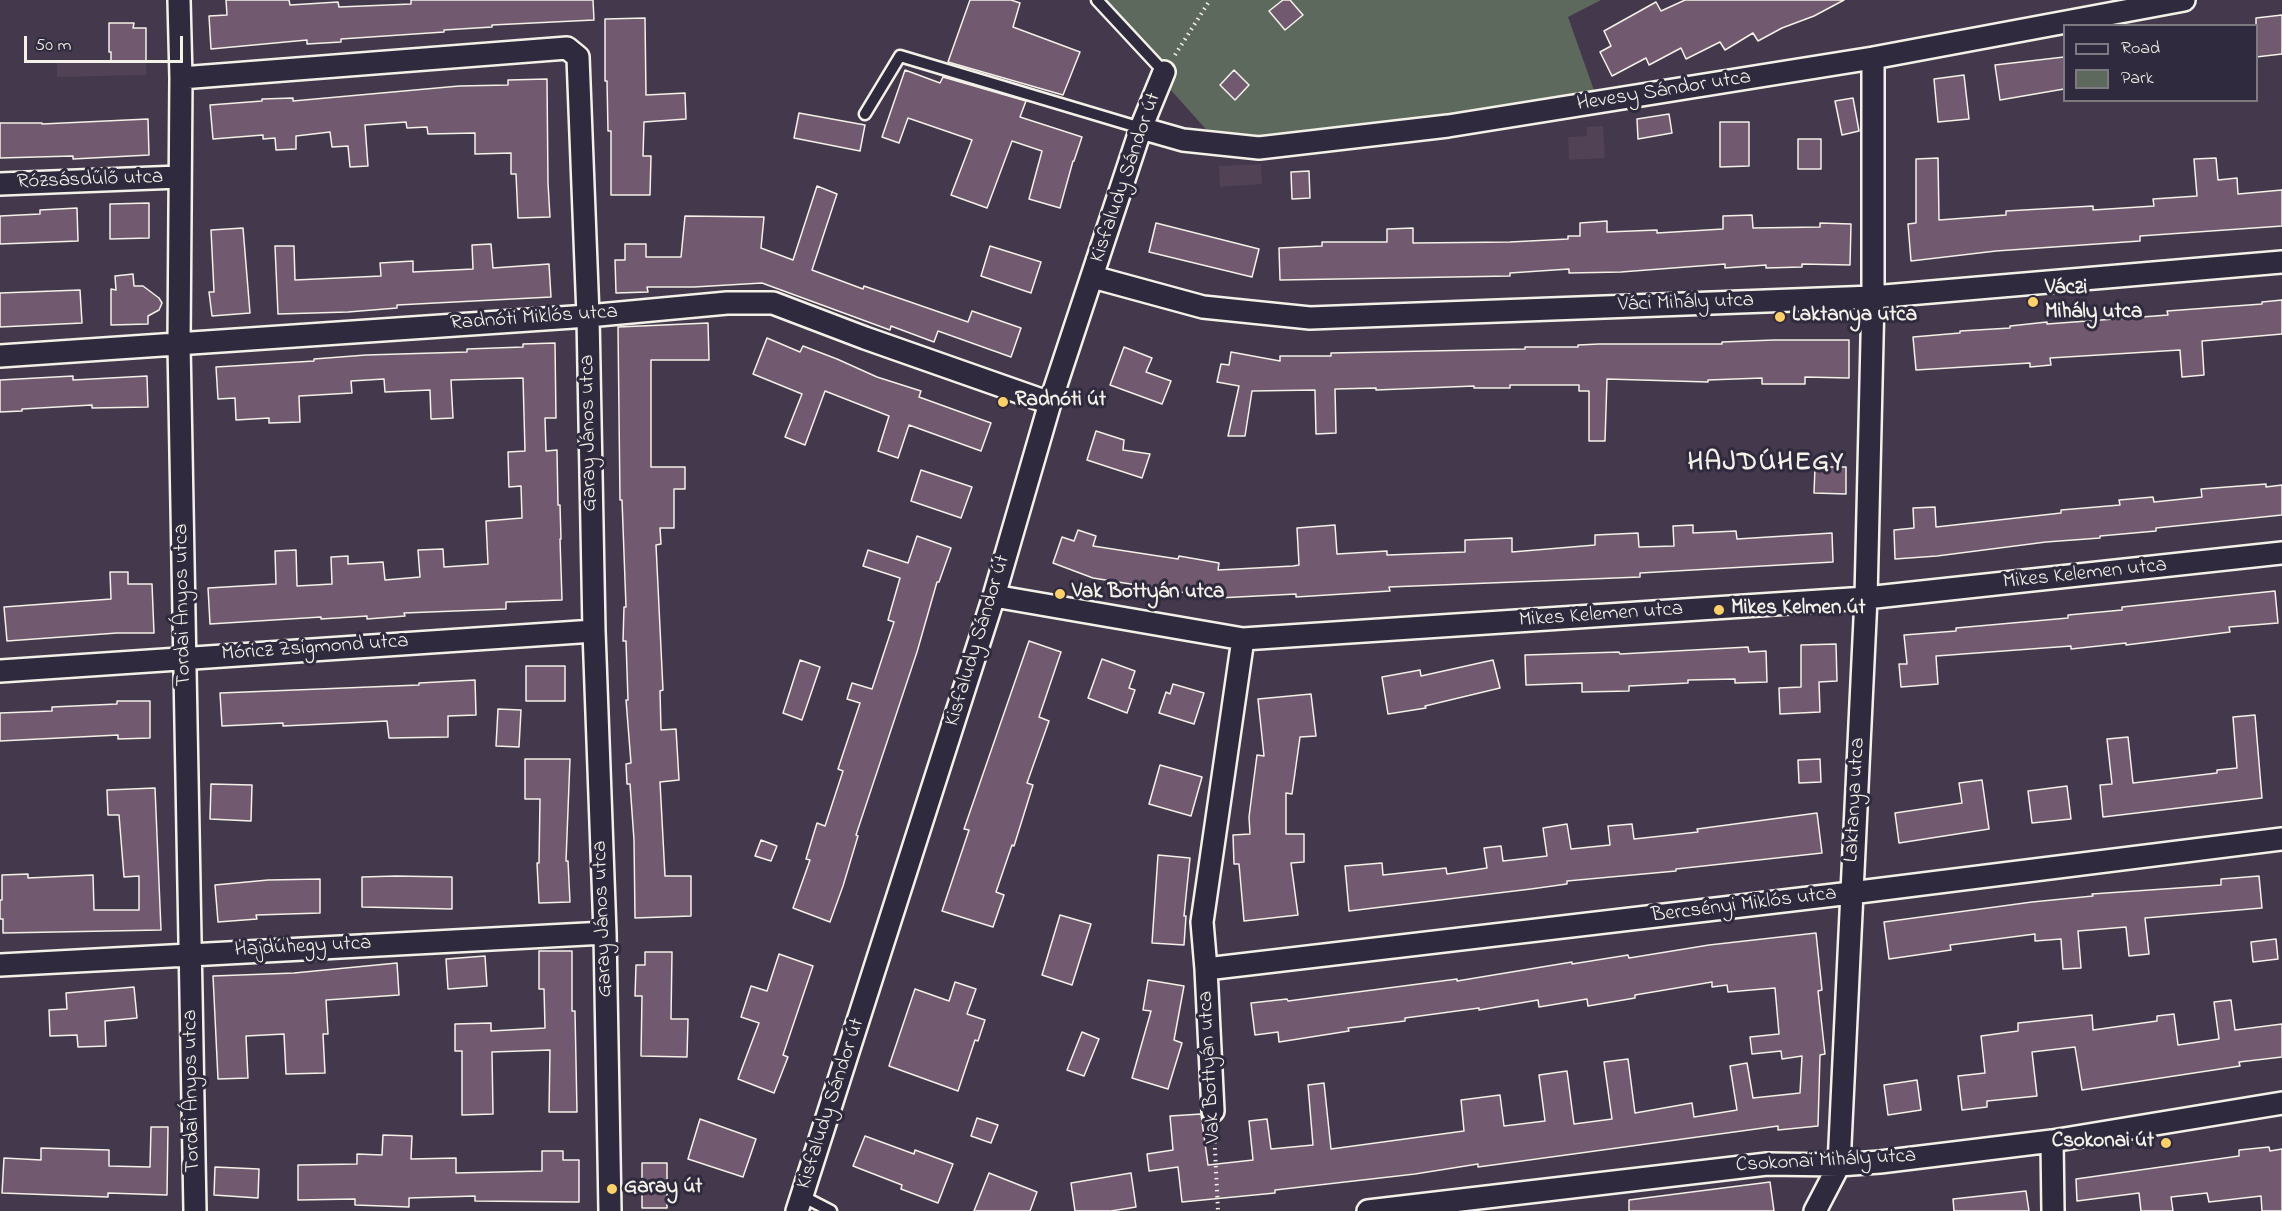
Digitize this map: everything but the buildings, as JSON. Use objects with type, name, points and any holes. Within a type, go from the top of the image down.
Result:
[{"type":"street","name":"Tordai Ányos utca","points":[[179,0],[181,78],[179,344],[195,1211]]},
{"type":"street","name":"Hevesy Sándor utca","points":[[1142,128],[1183,140],[1259,148],[1448,126],[1873,58],[2184,0]]},
{"type":"street","name":"Garay János utca","points":[[181,78],[567,48],[578,57],[588,316],[594,631],[605,933],[610,1211]]},
{"type":"street","name":"Laktanya utca","points":[[1815,1211],[1839,1166],[1866,598],[1873,297],[1873,58]]},
{"type":"street","name":"Kisfaludy Sándor út","points":[[800,1203],[994,596],[1050,403],[1142,128],[1164,72]]},
{"type":"street","name":"Rózsásdűlő utca","points":[[0,184],[179,177]]},
{"type":"street","name":"Váci Mihály utca","points":[[1093,277],[1203,307],[1310,318],[1873,297],[2282,262]]},
{"type":"street","name":"Radnóti Miklós utca","points":[[0,356],[588,316],[727,303],[773,303],[864,338],[1050,403]]},
{"type":"street","name":"Mikes Kelemen utca","points":[[994,596],[1243,639],[1866,598],[2282,553]]},
{"type":"street","name":"Móricz Zsigmond utca","points":[[0,671],[594,631]]},
{"type":"street","name":"Vak Bottyán utca","points":[[1213,1111],[1202,922],[1243,639]]},
{"type":"street","name":"Bercsényi Miklós utca","points":[[1206,969],[1851,893],[2282,839]]},
{"type":"street","name":"Hajdúhegy utca","points":[[0,965],[190,953],[605,933]]},
{"type":"street","name":"Csokonai Mihály utca","points":[[1368,1211],[1767,1164],[1839,1166],[2052,1141],[2282,1103]]},
{"type":"street","points":[[2052,1141],[2054,1211]]},
{"type":"lane","points":[[1097,0],[1164,72]]},
{"type":"lane","points":[[865,114],[900,56],[1142,128]]},
{"type":"lane","points":[[800,1203],[831,1211]]},
{"type":"path","points":[[1164,72],[1210,0]]},
{"type":"path","name":"Vak Bottyán utca","points":[[1213,1111],[1218,1211]]},
{"type":"shaded area","points":[[146,61],[146,75],[57,77],[57,62]]},
{"type":"shaded area","points":[[1603,126],[1605,158],[1569,160],[1568,137],[1587,136],[1586,127]]},
{"type":"shaded area","points":[[1261,164],[1262,184],[1220,187],[1219,166]]},
{"type":"green space","points":[[1090,0],[1601,0],[1568,17],[1596,96],[1221,146]]},
{"type":"place","name":"Váczi Mihály utca","points":[[2033,302]]},
{"type":"place","name":"Laktanya utca","points":[[1780,317]]},
{"type":"place","name":"Radnóti út","points":[[1003,402]]},
{"type":"place","name":"Vak Bottyán utca","points":[[1060,594]]},
{"type":"place","name":"Mikes Kelmen út","points":[[1719,610]]},
{"type":"place","name":"Csokonai út","points":[[2166,1143]]},
{"type":"place","name":"Garay út","points":[[612,1189]]},
{"type":"district","name":"HAJDÚHEGY","points":[[1766,465]]}]
